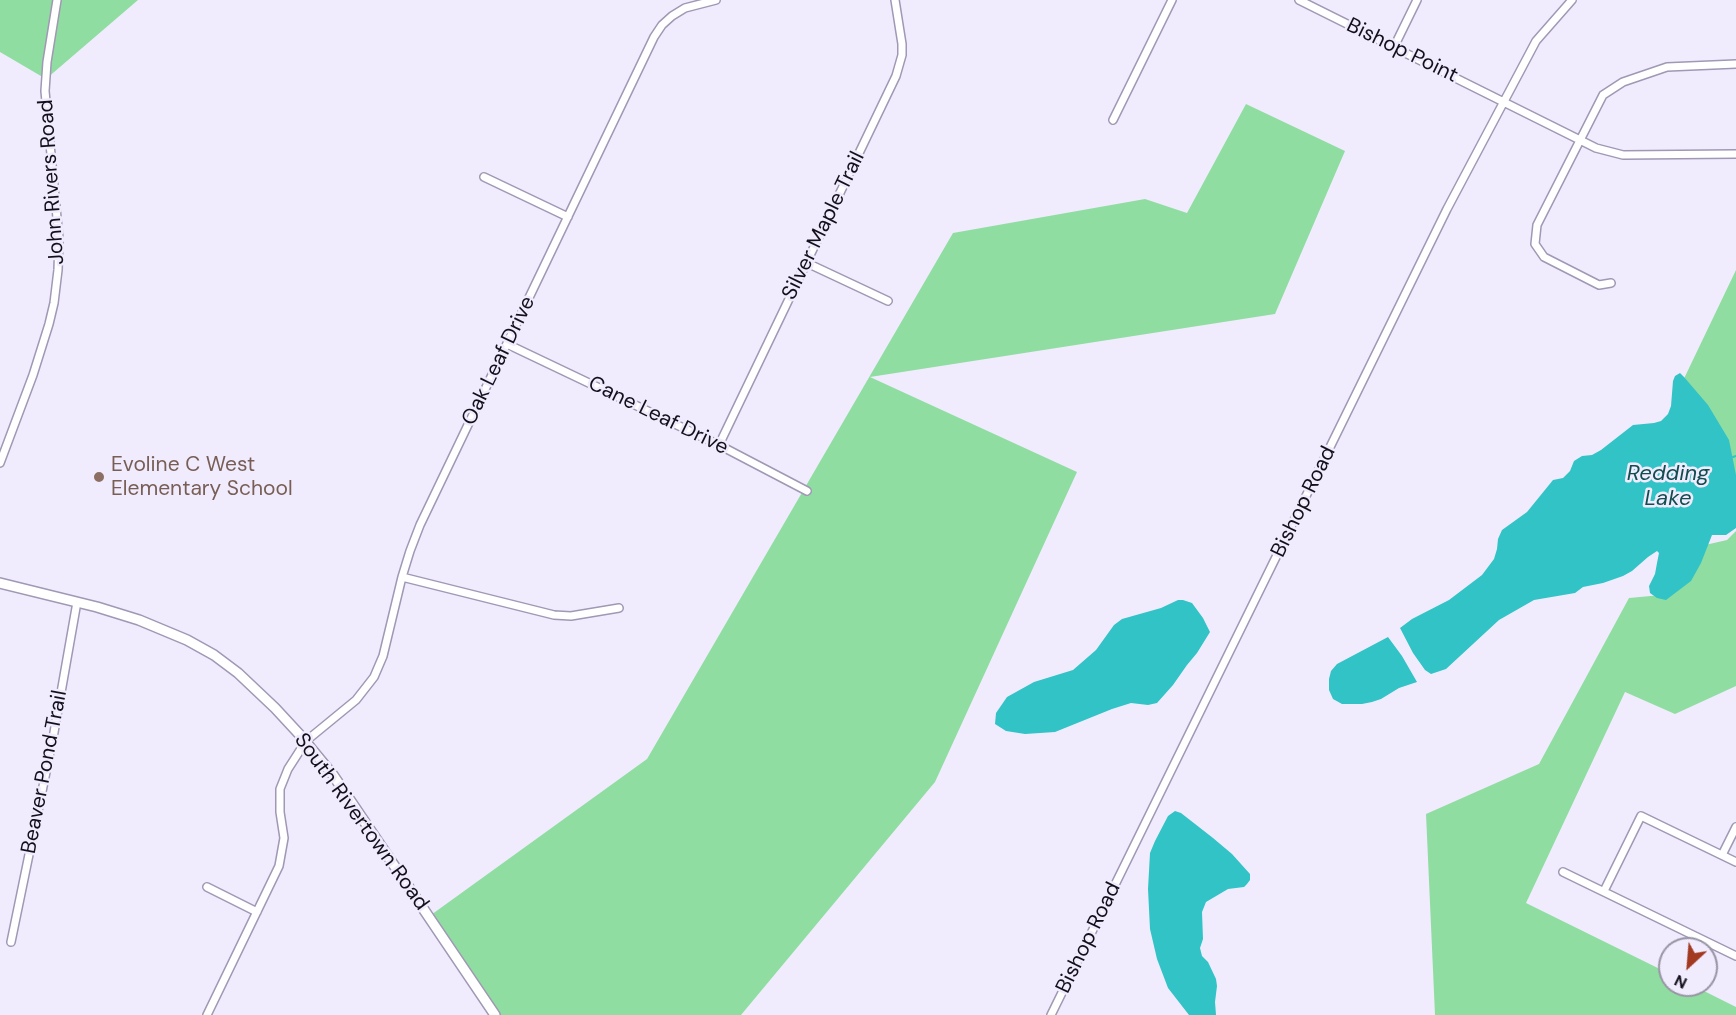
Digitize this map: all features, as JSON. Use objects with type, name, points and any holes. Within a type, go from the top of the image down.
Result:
[{"type":"main road","name":"South Rivertown Road","points":[[0,583],[139,620],[187,640],[213,655],[240,675],[306,741],[333,775],[495,1015]]},
{"type":"street","name":"John Rivers Road","points":[[0,463],[33,375],[54,303],[59,239],[45,91],[46,62],[57,0]]},
{"type":"street","name":"Oak Leaf Drive","points":[[207,1015],[279,866],[284,838],[280,813],[280,789],[288,769],[306,741],[356,700],[374,677],[383,656],[402,577],[420,525],[654,37],[672,16],[685,8],[716,0]]},
{"type":"street","name":"Silver Maple Trail","points":[[719,445],[900,67],[902,44],[895,0]]},
{"type":"street","points":[[1113,120],[1172,0]]},
{"type":"street","name":"Bishop Point","points":[[1299,0],[1596,148],[1623,155],[1736,154]]},
{"type":"street","points":[[1394,47],[1417,0]]},
{"type":"street","name":"Bishop Road","points":[[1051,1015],[1448,209],[1536,41],[1572,0]]},
{"type":"street","points":[[1611,283],[1599,285],[1544,257],[1535,244],[1537,225],[1603,95],[1623,82],[1667,67],[1736,64]]},
{"type":"street","points":[[484,177],[568,217]]},
{"type":"street","points":[[807,263],[888,301]]},
{"type":"street","name":"Cane Leaf Drive","points":[[507,344],[719,445],[807,490]]},
{"type":"street","points":[[402,577],[554,615],[572,616],[619,608]]},
{"type":"street","name":"Beaver Pond Trail","points":[[11,942],[53,738],[77,602]]},
{"type":"street","points":[[1604,891],[1641,816],[1736,862]]},
{"type":"street","points":[[1722,855],[1736,827]]},
{"type":"street","points":[[1563,872],[1736,956]]},
{"type":"street","points":[[207,887],[257,912]]},
{"type":"green space","points":[[0,0],[138,0],[46,79],[0,52]]},
{"type":"green space","points":[[1246,104],[1345,151],[1275,314],[870,377],[1077,472],[935,782],[741,1015],[499,1015],[424,920],[647,759],[953,233],[1145,199],[1187,213]]},
{"type":"green space","points":[[1736,270],[1736,483],[1679,389]]},
{"type":"green space","points":[[1736,531],[1736,686],[1675,714],[1625,692],[1526,903],[1658,968],[1658,997],[1716,997],[1736,1007],[1736,1015],[1435,1015],[1426,814],[1539,764],[1629,598],[1672,594],[1705,545],[1727,540]]},
{"type":"water","name":"Redding Lake","points":[[1680,373],[1708,405],[1729,440],[1736,475],[1736,528],[1726,535],[1712,535],[1691,581],[1666,600],[1650,593],[1649,586],[1655,574],[1659,553],[1657,551],[1623,576],[1583,587],[1575,593],[1534,600],[1499,620],[1446,669],[1431,674],[1425,670],[1400,628],[1412,619],[1449,600],[1482,575],[1494,559],[1502,530],[1527,512],[1553,480],[1563,478],[1570,471],[1574,461],[1601,450],[1633,425],[1661,421],[1668,414],[1673,381]]},
{"type":"water","points":[[1178,600],[1192,603],[1210,632],[1197,653],[1157,703],[1148,705],[1131,703],[1055,732],[1025,734],[1006,731],[995,724],[996,713],[1007,697],[1034,682],[1073,670],[1096,650],[1114,625],[1122,619],[1161,608]]},
{"type":"water","points":[[1388,637],[1417,682],[1399,688],[1372,702],[1342,704],[1333,699],[1329,690],[1329,679],[1331,671],[1337,664]]},
{"type":"water","points":[[1175,811],[1181,813],[1213,838],[1250,874],[1250,880],[1244,887],[1228,889],[1206,902],[1202,912],[1203,939],[1200,948],[1202,956],[1208,962],[1216,979],[1216,1015],[1189,1015],[1168,988],[1157,959],[1150,929],[1148,889],[1150,853],[1168,816]]},
{"type":"place","name":"Evoline C West Elementary School","points":[[99,477]]}]
